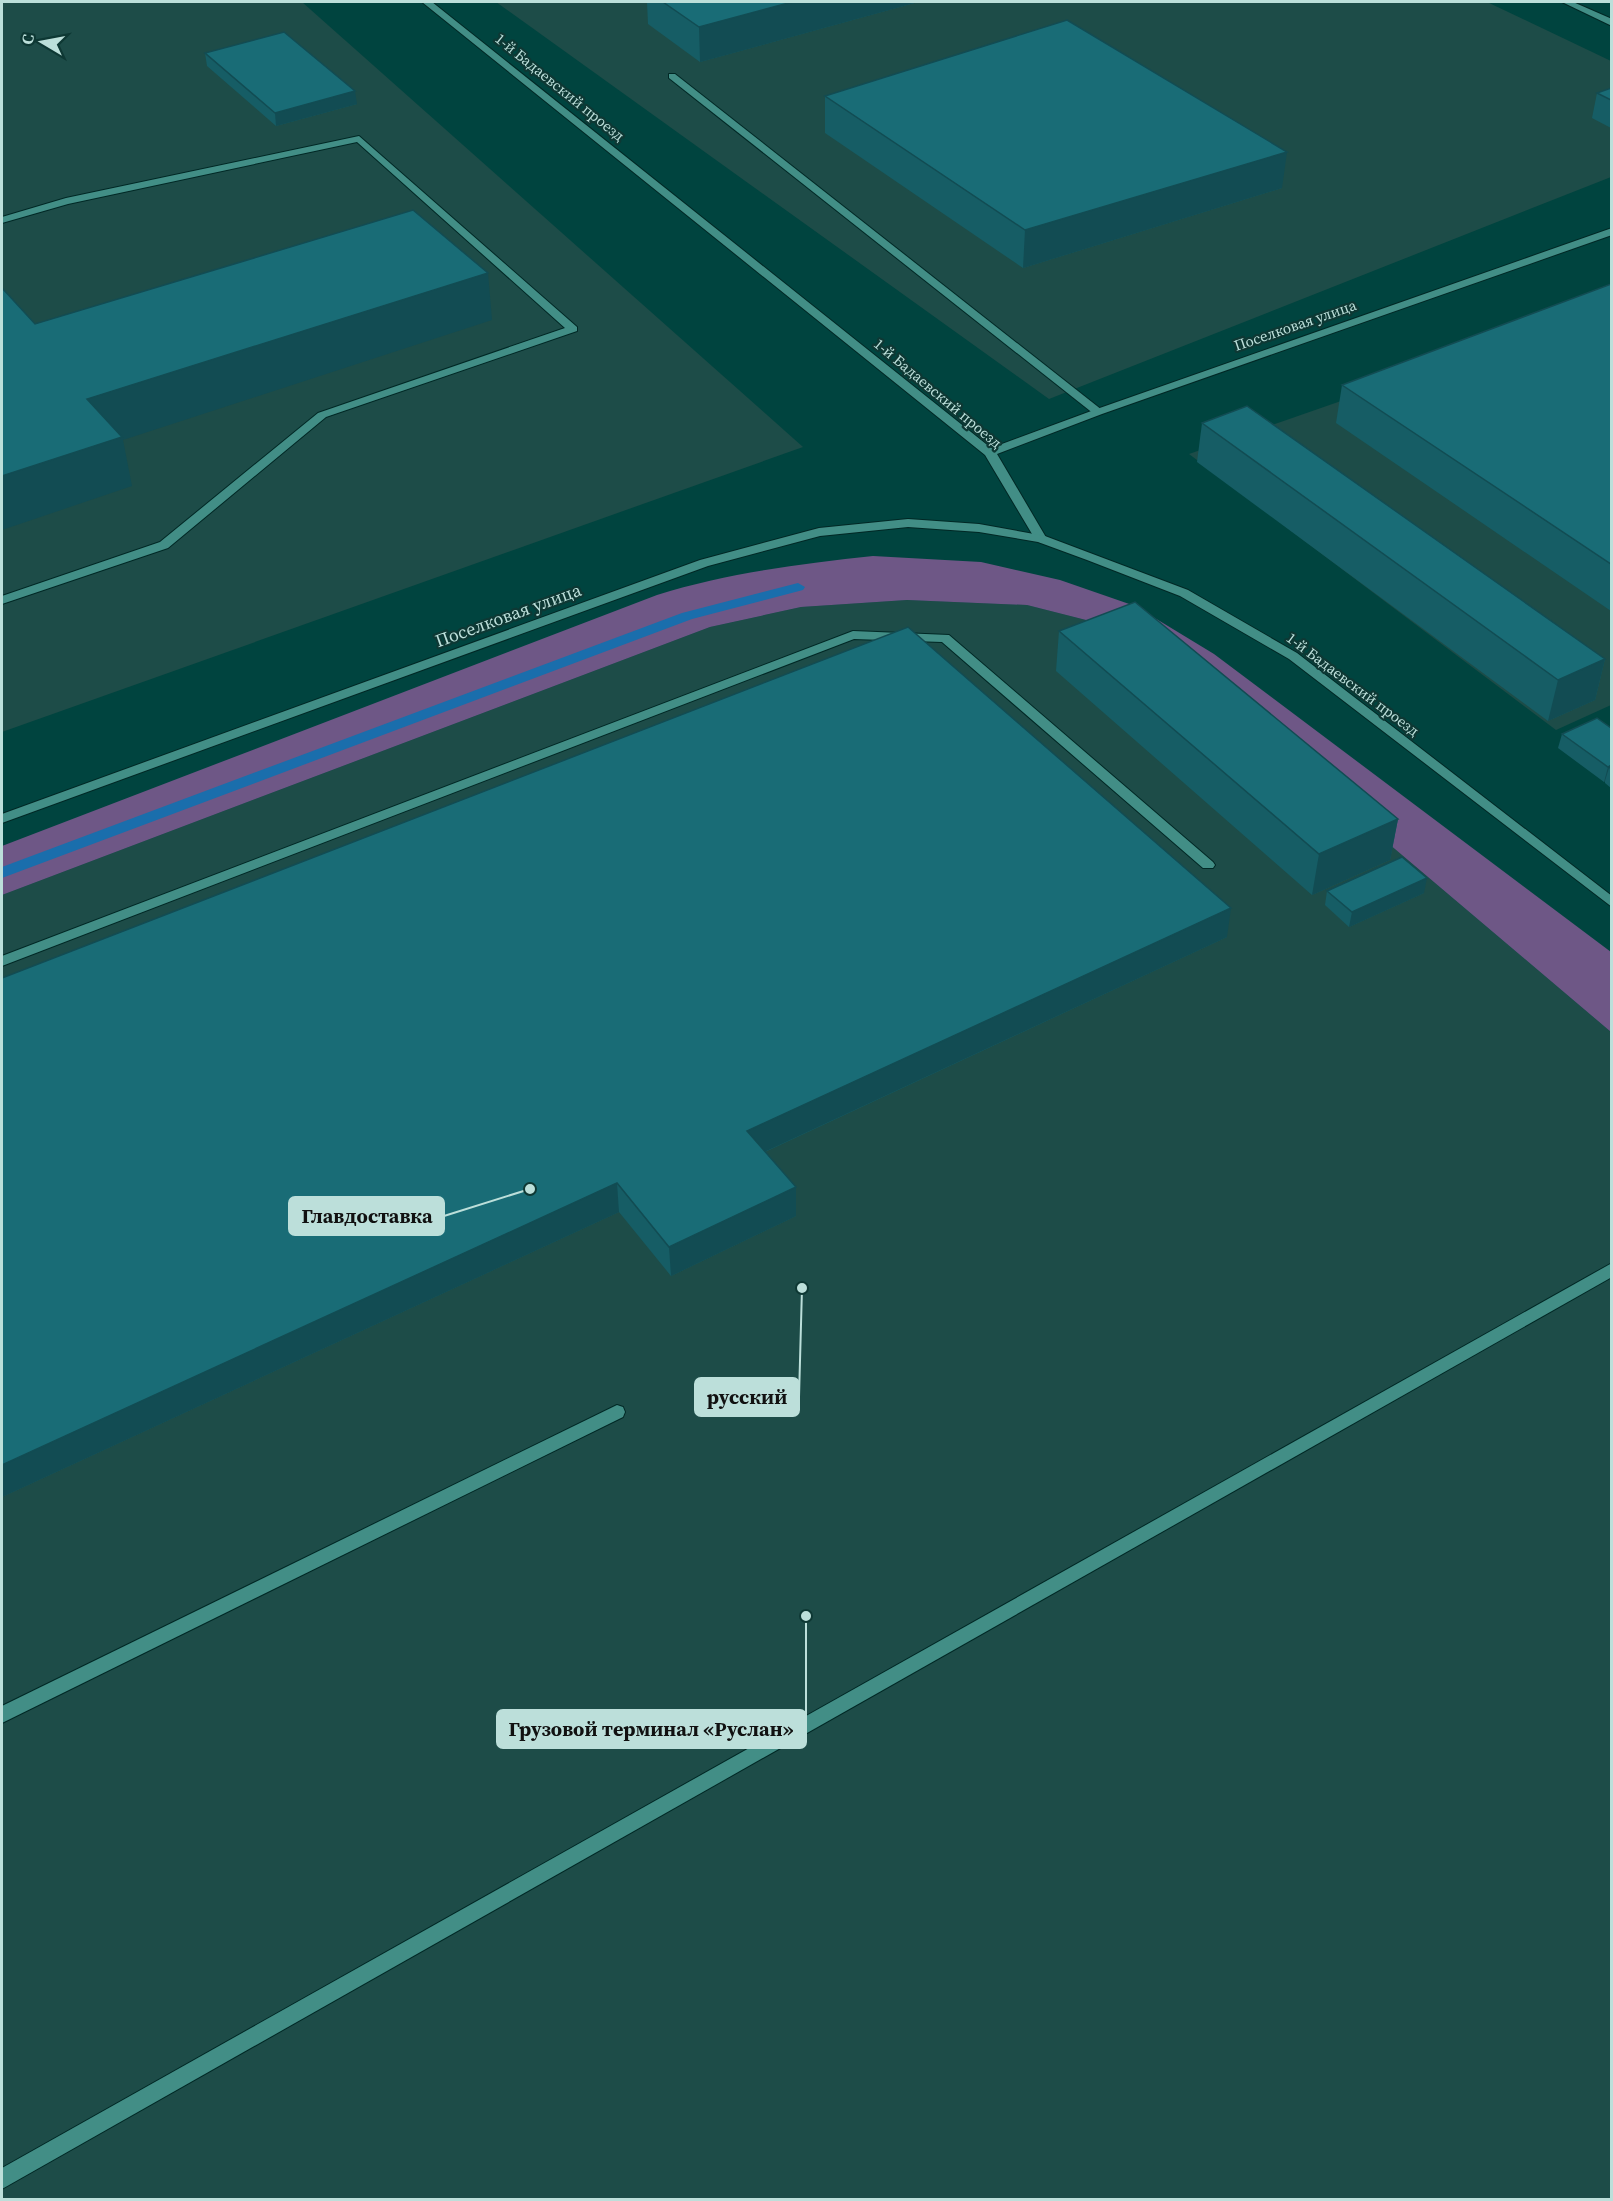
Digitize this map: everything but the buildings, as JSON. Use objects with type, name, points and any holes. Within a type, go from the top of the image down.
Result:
[{"type":"street","name":"1-й Бадаевский проезд","points":[[427,2],[990,453],[1041,539],[1184,593],[1293,656],[1611,903]]},
{"type":"street","points":[[1567,2],[1611,23]]},
{"type":"street","points":[[672,76],[1098,412]]},
{"type":"street","points":[[2,220],[66,201],[359,139],[573,329],[322,415],[164,545],[2,600]]},
{"type":"street","name":"Поселковая улица","points":[[990,453],[1098,412],[1611,231]]},
{"type":"street","name":"Поселковая улица","points":[[2,819],[716,560],[819,532],[908,522],[979,528],[1041,539]]},
{"type":"street","points":[[2,961],[853,635],[945,638],[1208,865]]},
{"type":"street","points":[[2,2179],[1611,1269]]},
{"type":"street","points":[[2,1715],[617,1412]]},
{"type":"shaded area","points":[[2,2],[302,2],[803,447],[2,732]]},
{"type":"shaded area","points":[[496,2],[1487,2],[1611,61],[1611,177],[1049,399]]},
{"type":"shaded area","points":[[1611,307],[1611,705],[1556,730],[1189,454]]},
{"type":"shaded area","points":[[873,556],[981,562],[1060,580],[1135,606],[1214,654],[1611,952],[1611,1032],[1141,634],[1027,605],[907,600],[801,607],[710,627],[2,895],[2,846],[657,595],[737,575]]},
{"type":"shaded area","points":[[907,600],[1027,605],[1141,634],[1611,1032],[1611,2199],[2,2200],[2,895],[710,627],[801,607]]},
{"type":"waterway","points":[[2,873],[687,616],[798,587]]},
{"type":"place","name":"Главдоставка","points":[[530,1189]]},
{"type":"place","name":"русский","points":[[802,1288]]},
{"type":"place","name":"Грузовой терминал «Руслан»","points":[[806,1616]]}]
